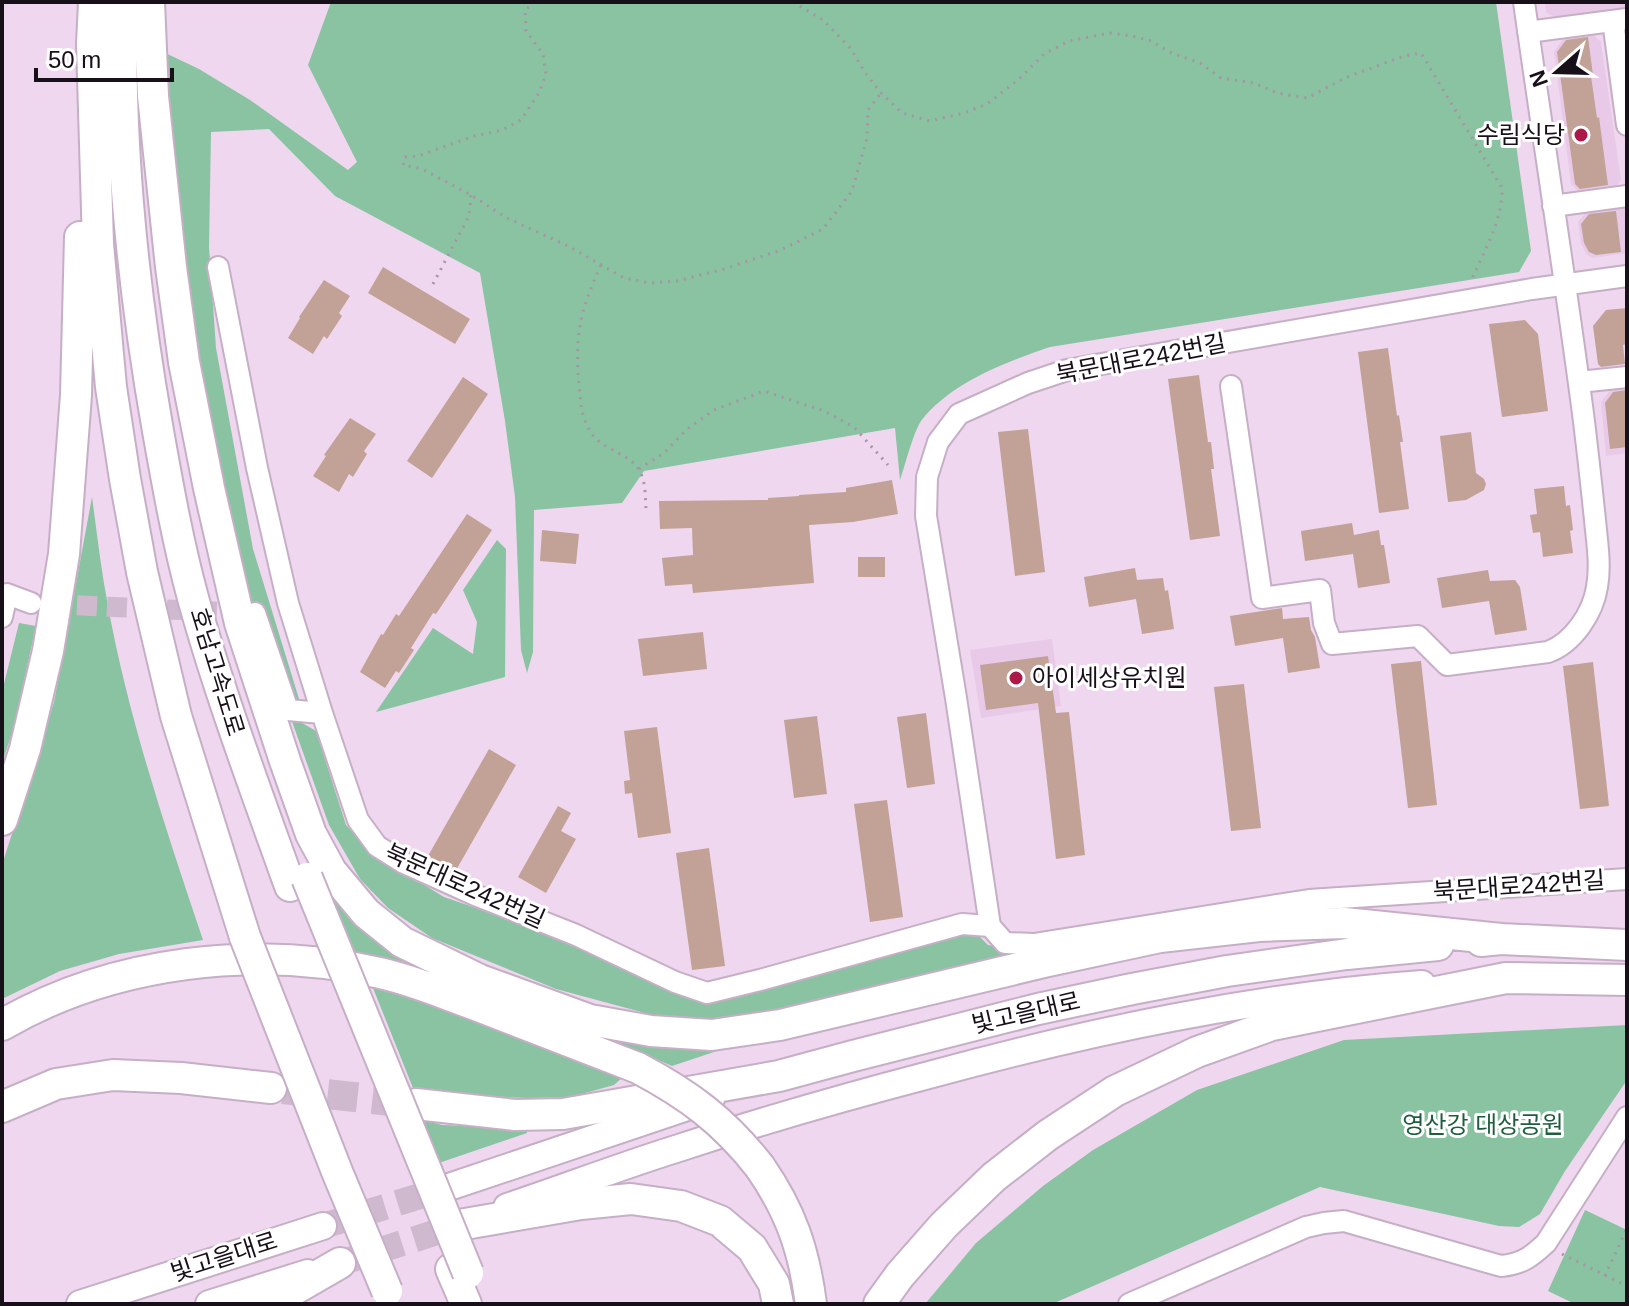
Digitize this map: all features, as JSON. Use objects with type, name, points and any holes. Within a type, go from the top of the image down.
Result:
[{"type":"highway","name":"호남고속도로","points":[[94,2],[92,44],[98,244],[111,387],[142,572],[176,716],[245,937],[390,1300]]},
{"type":"highway","name":"호남고속도로","points":[[122,2],[126,177],[134,275],[169,495],[193,597],[241,750],[460,1271],[466,1304]]},
{"type":"highway","points":[[138,2],[137,78],[141,161],[157,335],[172,430],[194,538],[218,629],[298,882]]},
{"type":"highway","points":[[149,2],[153,96],[184,362],[240,623],[311,834],[331,871],[357,903],[402,942],[480,980],[590,1020],[651,1031],[712,1035],[780,1025],[1160,937],[1259,926],[1344,923],[1501,939]]},
{"type":"highway","points":[[2,820],[25,749],[45,665],[64,554],[76,395],[80,182],[92,44]]},
{"type":"highway","name":"빛고을대로","points":[[779,1076],[1038,1009],[1227,971],[1347,954],[1501,939],[1627,945]]},
{"type":"highway","points":[[2,1025],[63,995],[105,981],[199,962],[277,959],[350,966],[423,986],[638,1068],[709,1113],[739,1140],[778,1193],[798,1239],[811,1304]]},
{"type":"highway","points":[[879,1304],[944,1225],[994,1177],[1048,1135],[1115,1091],[1197,1052],[1272,1025],[1506,978]]},
{"type":"highway","name":"빛고을대로","points":[[1506,978],[1627,980]]},
{"type":"highway","points":[[2,1107],[56,1084],[113,1075],[181,1078],[271,1088]]},
{"type":"highway","points":[[416,1104],[515,1115],[563,1114],[779,1076]]},
{"type":"highway","points":[[459,1225],[581,1204],[631,1199],[681,1206],[720,1221],[752,1248],[774,1284],[778,1304]]},
{"type":"highway","points":[[269,1304],[340,1263]]},
{"type":"highway","points":[[460,1271],[484,1304]]},
{"type":"main road","name":"빛고을대로","points":[[459,1225],[679,1147],[865,1092],[1052,1043],[1241,1005],[1359,989],[1506,978]]},
{"type":"main road","name":"빛고을대로","points":[[446,1188],[779,1076]]},
{"type":"main road","name":"빛고을대로","points":[[80,1304],[323,1226]]},
{"type":"main road","name":"빛고을대로","points":[[209,1304],[340,1263]]},
{"type":"street","points":[[1231,386],[1262,598],[1320,590],[1324,623],[1332,644],[1418,636],[1447,665],[1557,649],[1580,626],[1593,602],[1599,566],[1579,382],[1524,2]]},
{"type":"street","points":[[1528,32],[1620,20],[1626,113]]},
{"type":"street","points":[[1553,206],[1627,196]]},
{"type":"street","name":"북문대로242번길","points":[[218,267],[257,468],[288,603],[358,820],[377,846],[404,863],[475,895],[576,935],[675,982],[707,993],[962,924],[990,926]]},
{"type":"street","name":"북문대로242번길","points":[[1627,276],[1532,289],[1067,370],[1028,383],[959,414],[938,442],[927,477],[926,516],[990,926],[1005,943],[1034,944],[1309,900],[1627,879]]},
{"type":"street","points":[[1579,382],[1627,377]]},
{"type":"street","points":[[2,617],[7,594],[31,603]]},
{"type":"street","points":[[255,613],[288,710],[322,713]]},
{"type":"street","points":[[1129,1304],[1306,1227],[1324,1223],[1344,1221],[1501,1266],[1516,1264],[1532,1256],[1546,1243],[1627,1117]]},
{"type":"path","points":[[535,2],[525,10],[526,31],[543,54],[546,74],[539,93],[521,120],[502,130],[474,136],[418,156],[405,157],[403,165],[422,169],[507,218],[568,246],[624,278],[650,283],[677,281],[781,250],[823,229],[852,191],[867,138],[868,110],[881,93]]},
{"type":"path","points":[[793,2],[823,20],[851,49],[881,93],[902,113],[930,121],[987,104],[1044,54],[1069,41],[1110,33],[1151,41],[1200,63],[1221,78],[1254,83],[1277,93],[1307,98],[1347,77],[1421,53],[1502,188],[1497,217],[1470,282],[1466,301]]},
{"type":"path","points":[[433,284],[469,216],[471,195]]},
{"type":"path","points":[[601,265],[586,298],[579,325],[577,364],[581,410],[593,435],[639,469],[644,483],[646,509]]},
{"type":"path","points":[[639,469],[664,453],[686,430],[714,410],[764,391],[824,411],[854,427],[888,465]]},
{"type":"path","points":[[1605,1276],[1627,1228]]},
{"type":"path","points":[[1546,1243],[1564,1256],[1627,1286]]},
{"type":"shaded area","points":[[1545,2],[1627,2],[1627,9],[1556,18],[1546,12]]},
{"type":"shaded area","points":[[1591,33],[1601,42],[1621,180],[1612,193],[1583,196],[1571,184],[1554,52],[1564,37]]},
{"type":"shaded area","points":[[1627,205],[1627,253],[1593,258],[1586,254],[1578,222],[1588,210]]},
{"type":"shaded area","points":[[1627,386],[1627,453],[1606,456],[1601,402],[1612,388]]},
{"type":"shaded area","name":"아이세상유치원","points":[[1052,639],[1061,706],[981,718],[970,650]]},
{"type":"green space","points":[[331,2],[1496,2],[1531,251],[1519,272],[1050,347],[1033,353],[980,375],[933,408],[918,426],[900,480],[895,428],[644,471],[622,503],[534,510],[533,652],[527,673],[521,650],[515,497],[480,273],[335,196],[269,129],[211,132],[209,247],[216,348],[253,549],[299,699],[289,699],[247,604],[192,357],[159,50],[199,69],[250,100],[348,170],[357,162],[308,65]]},
{"type":"green space","points":[[92,497],[106,592],[126,691],[162,816],[203,940],[119,954],[60,971],[2,999],[2,865],[54,702]]},
{"type":"green space","points":[[497,540],[506,549],[505,677],[376,712],[433,628],[473,654],[477,622],[463,590]]},
{"type":"green space","points":[[19,623],[36,626],[13,730],[2,763],[2,692]]},
{"type":"green space","points":[[290,716],[316,731],[346,825],[378,857],[444,897],[574,942],[706,1003],[975,932],[988,945],[1006,948],[1010,959],[727,1021],[671,1020],[556,989],[432,938],[388,908],[360,879],[329,825]]},
{"type":"green space","points":[[323,876],[421,964],[354,954]]},
{"type":"green space","points":[[373,988],[435,1004],[623,1077],[614,1085],[571,1097],[415,1093]]},
{"type":"green space","name":"영산강 대상공원","points":[[1627,1025],[1627,1080],[1565,1171],[1540,1214],[1519,1227],[1499,1226],[1320,1187],[1052,1304],[925,1304],[976,1243],[1043,1186],[1093,1150],[1197,1090],[1344,1040]]},
{"type":"green space","points":[[594,1032],[703,1042],[717,1051],[672,1066]]},
{"type":"green space","points":[[410,1116],[442,1125],[527,1128],[527,1133],[430,1166]]},
{"type":"green space","points":[[1585,1210],[1627,1230],[1627,1304],[1575,1304],[1548,1291]]},
{"type":"building","points":[[1588,37],[1608,185],[1580,189],[1575,184],[1557,52],[1566,40]]},
{"type":"building","points":[[1616,211],[1621,252],[1596,255],[1589,252],[1581,224],[1589,214]]},
{"type":"building","points":[[383,267],[470,319],[455,344],[368,293]]},
{"type":"building","points":[[324,280],[350,296],[339,313],[342,316],[313,354],[288,338]]},
{"type":"building","points":[[1627,308],[1627,344],[1623,345],[1625,364],[1601,367],[1593,326],[1606,310]]},
{"type":"building","points":[[1525,320],[1538,334],[1548,411],[1502,417],[1489,324]]},
{"type":"building","points":[[1388,348],[1403,442],[1400,442],[1409,509],[1379,513],[1358,352]]},
{"type":"building","points":[[1199,375],[1208,442],[1211,442],[1214,469],[1211,469],[1220,536],[1190,540],[1168,379]]},
{"type":"building","points":[[463,377],[488,394],[432,478],[407,461]]},
{"type":"building","points":[[1627,390],[1627,447],[1610,449],[1605,403],[1613,392]]},
{"type":"building","points":[[350,418],[376,434],[364,451],[367,454],[353,477],[349,474],[339,492],[313,476]]},
{"type":"building","points":[[1028,429],[1045,572],[1015,576],[998,432]]},
{"type":"building","points":[[1471,432],[1476,473],[1486,484],[1484,490],[1466,500],[1448,502],[1440,436]]},
{"type":"building","points":[[892,480],[898,514],[853,522],[809,525],[814,583],[693,593],[692,584],[665,586],[662,558],[693,555],[692,528],[660,529],[659,501],[768,500],[846,492],[846,488]]},
{"type":"building","points":[[1564,486],[1566,506],[1570,505],[1573,553],[1543,557],[1540,532],[1533,533],[1530,515],[1537,514],[1534,489]]},
{"type":"building","points":[[467,514],[492,530],[436,614],[433,613],[399,673],[396,671],[385,688],[360,672],[381,634],[396,614],[399,616]]},
{"type":"building","points":[[1352,523],[1354,535],[1379,530],[1390,583],[1358,588],[1353,554],[1305,561],[1301,531]]},
{"type":"building","points":[[542,530],[579,534],[576,564],[540,561]]},
{"type":"building","points":[[858,557],[885,557],[885,577],[858,577]]},
{"type":"building","points":[[1135,568],[1137,580],[1163,578],[1174,629],[1142,634],[1136,599],[1089,607],[1084,577]]},
{"type":"building","points":[[1488,570],[1490,581],[1515,580],[1520,587],[1527,630],[1495,635],[1489,601],[1442,608],[1437,578]]},
{"type":"building","points":[[1282,608],[1283,619],[1309,617],[1320,668],[1288,673],[1283,638],[1235,646],[1230,616]]},
{"type":"building","points":[[703,632],[707,669],[643,676],[638,639]]},
{"type":"building","points":[[1048,656],[1056,713],[1069,712],[1085,855],[1056,859],[1038,703],[986,710],[980,665]]},
{"type":"building","points":[[1421,661],[1437,805],[1408,808],[1391,664]]},
{"type":"building","points":[[1593,662],[1609,806],[1580,809],[1563,666]]},
{"type":"building","points":[[1244,684],[1261,828],[1231,831],[1214,687]]},
{"type":"building","points":[[926,713],[935,784],[907,788],[897,717]]},
{"type":"building","points":[[817,716],[827,794],[794,798],[784,720]]},
{"type":"building","points":[[657,727],[671,833],[638,838],[632,793],[625,794],[624,781],[630,780],[624,731]]},
{"type":"building","points":[[489,749],[516,765],[455,872],[428,856]]},
{"type":"building","points":[[887,800],[903,917],[870,922],[854,804]]},
{"type":"building","points":[[558,806],[571,813],[561,831],[576,839],[546,893],[518,877]]},
{"type":"building","points":[[709,848],[725,966],[692,970],[676,853]]},
{"type":"tunnel","points":[[47,604],[247,613]]},
{"type":"tunnel","points":[[283,1089],[416,1104]]},
{"type":"tunnel","points":[[323,1226],[446,1188]]},
{"type":"tunnel","points":[[340,1263],[459,1225]]},
{"type":"place","name":"수림식당","points":[[1581,135]]},
{"type":"place","name":"아이세상유치원","points":[[1016,678]]}]
